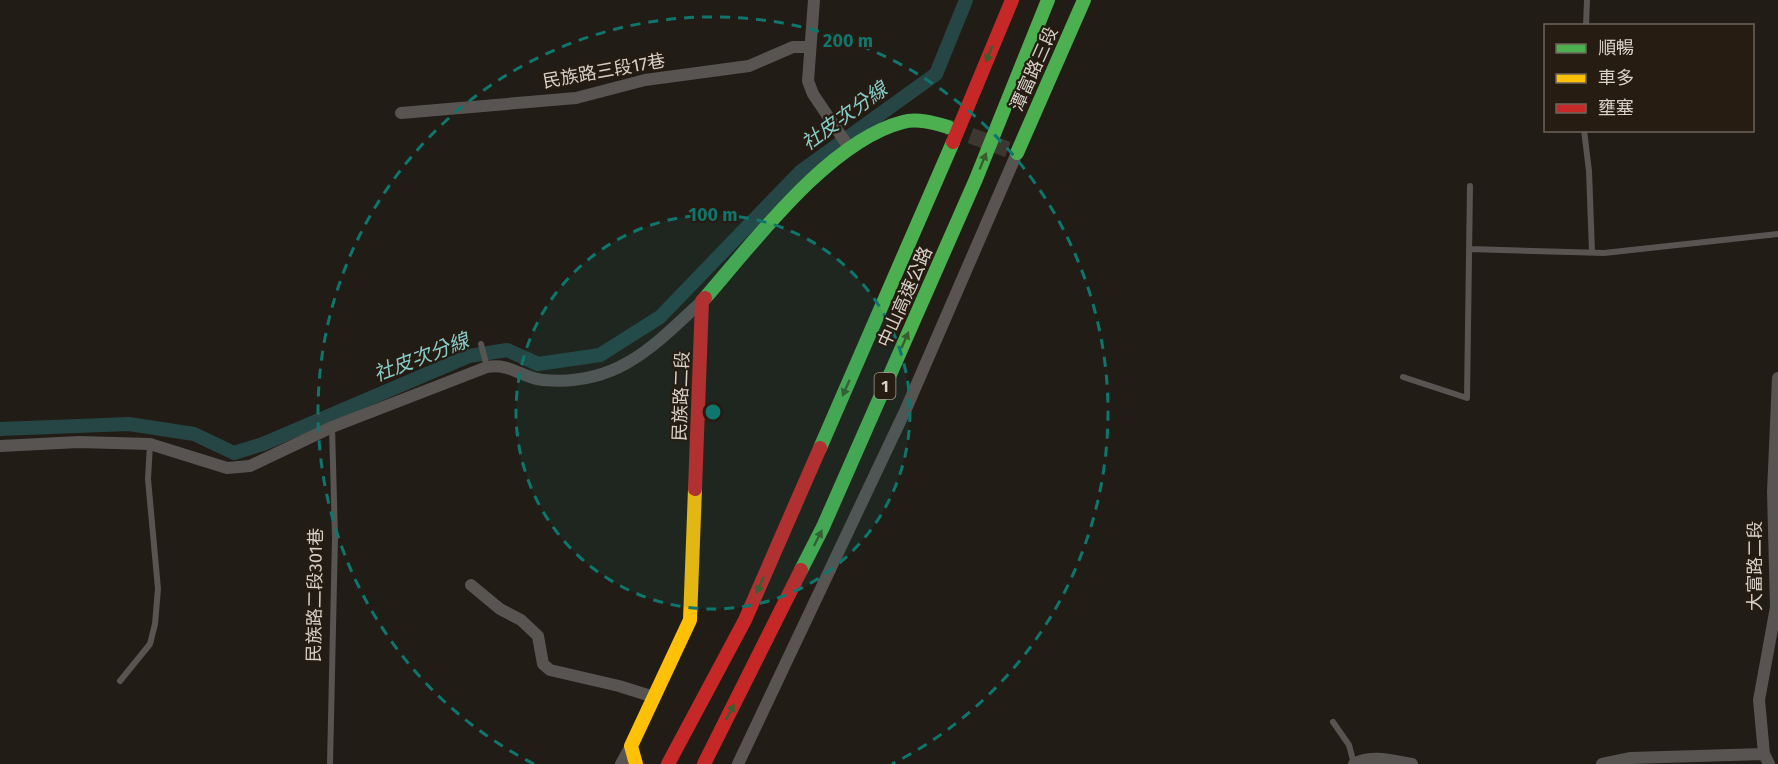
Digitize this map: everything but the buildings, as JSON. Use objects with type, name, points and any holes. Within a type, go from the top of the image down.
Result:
[{"type":"main road","name":"中山高速公路","points":[[668,764],[745,620],[937,182],[1012,0]]},
{"type":"main road","name":"中山高速公路","points":[[704,764],[823,527],[976,179],[1048,0]]},
{"type":"main road","name":"潭富路三段","points":[[1017,153],[1084,0]]},
{"type":"main road","points":[[702,301],[823,169],[849,147],[902,122],[923,120],[948,127]]},
{"type":"main road","name":"民族路二段","points":[[631,746],[690,620],[702,301]]},
{"type":"main road","points":[[631,746],[636,764]]},
{"type":"street","points":[[814,0],[808,81],[813,94],[849,147]]},
{"type":"street","name":"民族路三段17巷","points":[[401,113],[576,98],[645,80],[749,66],[793,47],[809,47]]},
{"type":"street","points":[[738,764],[906,409],[1017,153]]},
{"type":"street","points":[[0,446],[79,442],[150,444],[227,468],[250,466],[332,427],[486,365],[500,365],[514,369],[533,379],[557,381],[586,378],[619,370],[649,350],[702,301]]},
{"type":"street","name":"大富路二段","points":[[1602,764],[1631,758],[1767,759],[1759,700],[1776,607],[1778,378]]},
{"type":"street","points":[[471,585],[500,609],[521,620],[538,636],[543,664],[550,670],[619,686],[654,697]]},
{"type":"street","points":[[621,764],[631,746]]},
{"type":"street","points":[[1354,764],[1361,759],[1412,764]]},
{"type":"lane","points":[[1586,24],[1587,0]]},
{"type":"lane","points":[[1584,132],[1589,171],[1592,252]]},
{"type":"lane","points":[[1403,377],[1467,398],[1470,186]]},
{"type":"lane","points":[[1469,249],[1592,252],[1778,234]]},
{"type":"lane","points":[[481,344],[486,365]]},
{"type":"lane","name":"民族路二段301巷","points":[[330,764],[334,537],[332,427]]},
{"type":"lane","points":[[120,681],[150,644],[155,624],[158,590],[148,479],[150,444]]},
{"type":"lane","points":[[1333,722],[1349,745],[1354,764]]},
{"type":"waterway","name":"社皮次分線","points":[[0,429],[129,424],[194,434],[234,453],[263,444],[469,356],[507,350],[538,364],[600,355],[660,317],[800,172],[936,74],[966,0]]},
{"type":"tunnel","points":[[948,127],[1017,153]]},
{"type":"traffic: fast","points":[[801,570],[823,527],[976,179],[1048,0]]},
{"type":"traffic: fast","points":[[1017,153],[1084,0]]},
{"type":"traffic: fast","points":[[705,298],[795,196],[821,171],[848,150],[875,133],[903,122],[920,121],[948,127]]},
{"type":"traffic: fast","points":[[820,448],[953,142]]},
{"type":"traffic: slow","points":[[636,764],[631,746],[690,620],[695,489]]},
{"type":"traffic: jam","points":[[953,142],[1012,0]]},
{"type":"traffic: jam","points":[[695,489],[702,301],[705,298]]},
{"type":"traffic: jam","points":[[668,764],[745,620],[820,448]]},
{"type":"traffic: jam","points":[[704,764],[801,570]]}]
